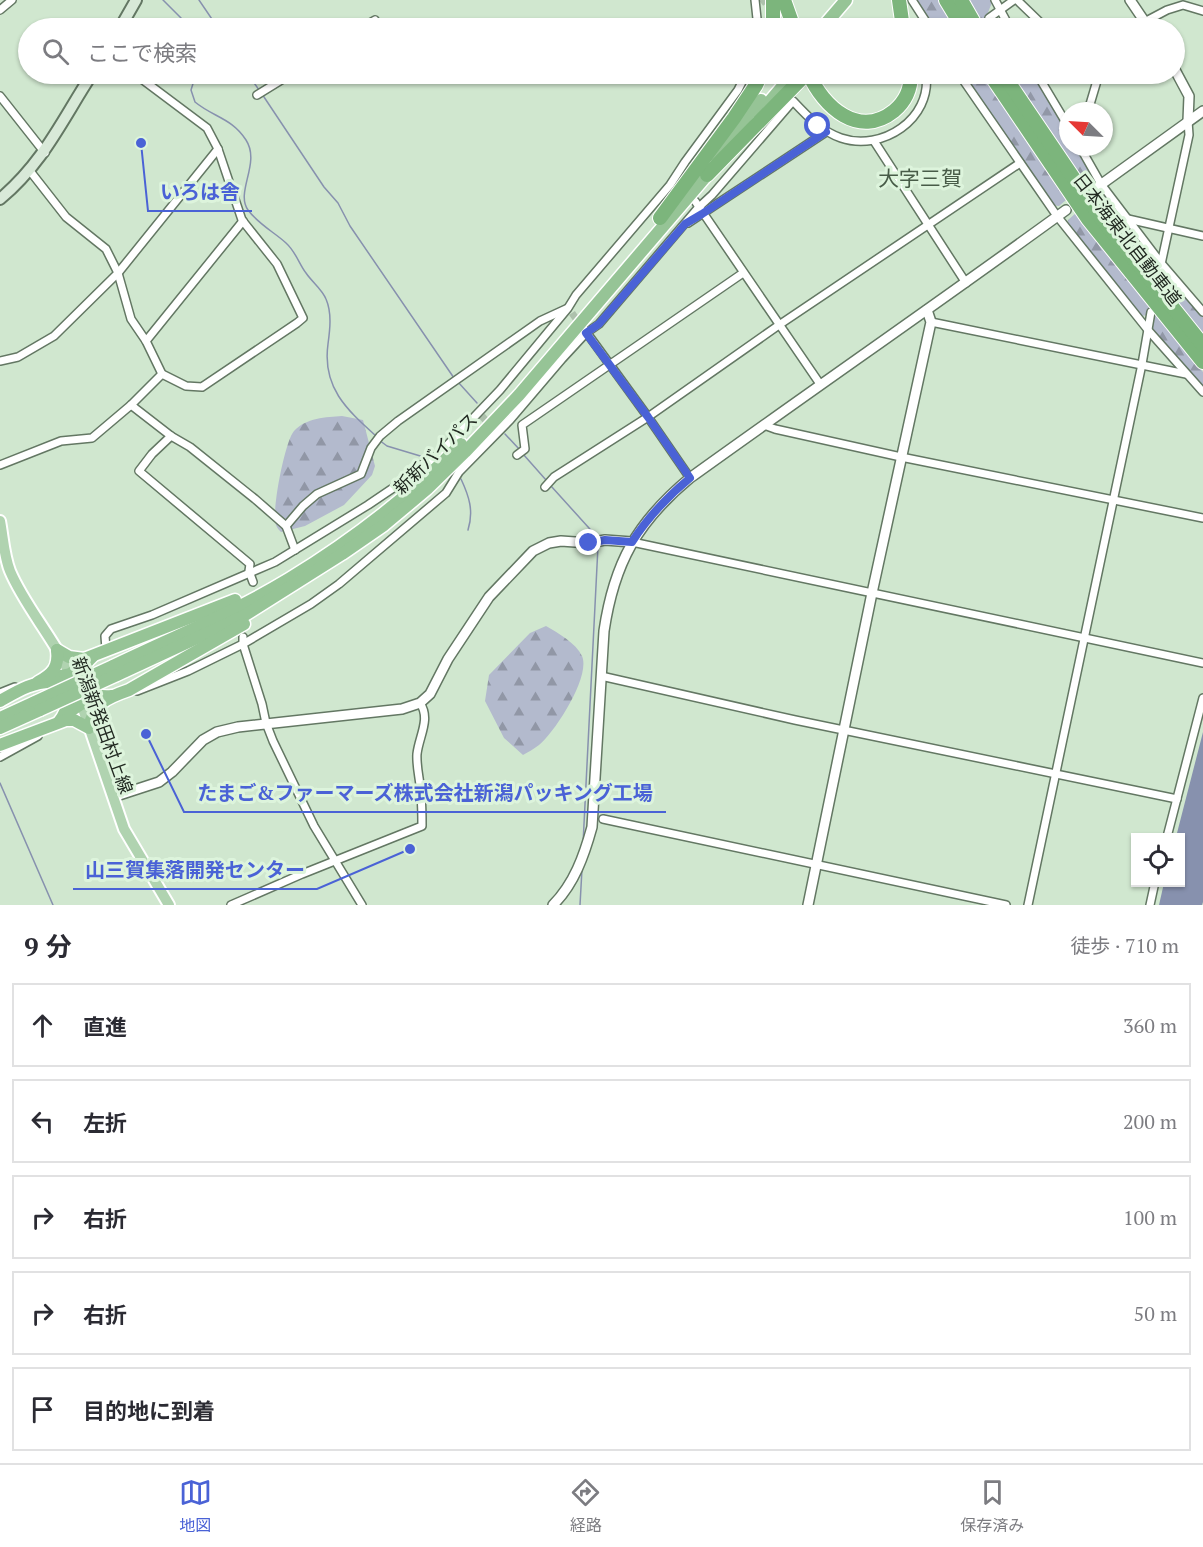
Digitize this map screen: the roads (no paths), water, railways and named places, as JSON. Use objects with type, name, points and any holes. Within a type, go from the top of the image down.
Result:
[{"type":"highway","points":[[784,0],[790,18]]},
{"type":"highway","points":[[791,0],[797,18]]},
{"type":"highway","points":[[831,18],[846,0]]},
{"type":"highway","points":[[840,18],[856,0]]},
{"type":"highway","points":[[899,0],[902,18]]},
{"type":"highway","points":[[946,0],[957,18]]},
{"type":"highway","points":[[961,0],[971,18]]},
{"type":"highway","points":[[761,2],[768,18]]},
{"type":"highway","points":[[660,218],[756,84]]},
{"type":"highway","name":"新新バイパス","points":[[0,728],[38,706],[115,670],[288,579],[380,516],[459,447],[505,398],[774,84]]},
{"type":"highway","name":"新新バイパス","points":[[115,670],[242,617],[342,554],[392,518],[465,452],[519,395],[784,84]]},
{"type":"highway","points":[[707,175],[798,84]]},
{"type":"highway","points":[[816,84],[828,104],[843,116],[872,122],[888,116],[902,104],[911,84]]},
{"type":"highway","points":[[818,84],[820,90],[831,100],[846,111],[860,116],[886,110],[897,100],[904,84]]},
{"type":"highway","name":"日本海東北自動車道","points":[[997,84],[1088,219],[1203,362]]},
{"type":"highway","name":"日本海東北自動車道","points":[[1010,84],[1100,217],[1203,345]]},
{"type":"highway","points":[[57,650],[77,660],[235,600],[284,574],[380,516]]},
{"type":"highway","points":[[0,746],[43,729],[81,704],[129,690],[290,596],[342,554]]},
{"type":"highway","points":[[0,701],[57,667],[57,650]]},
{"type":"highway","points":[[32,684],[70,674],[101,652]]},
{"type":"highway","points":[[62,718],[85,664]]},
{"type":"highway","points":[[32,684],[52,682],[107,697]]},
{"type":"highway","points":[[62,718],[74,720],[89,728],[94,710],[107,697]]},
{"type":"highway","name":"新新バイパス","points":[[0,718],[38,706]]},
{"type":"main road","points":[[126,18],[136,0]]},
{"type":"main road","points":[[2,194],[30,171],[45,153],[86,84]]},
{"type":"main road","name":"新潟新発田村上線","points":[[0,521],[9,569],[70,674],[124,828],[169,905]]},
{"type":"street","points":[[0,10],[12,0]]},
{"type":"street","points":[[912,0],[924,18]]},
{"type":"street","points":[[995,0],[1004,18]]},
{"type":"street","points":[[989,18],[1016,0],[1035,18]]},
{"type":"street","points":[[1130,0],[1142,18]]},
{"type":"street","points":[[759,18],[761,2]]},
{"type":"street","points":[[1158,18],[1183,2],[1203,11]]},
{"type":"street","points":[[30,171],[66,217],[106,249],[118,273],[130,319],[146,341],[162,375],[186,386],[202,387],[303,318],[277,264],[243,221],[218,149],[207,128],[148,84]]},
{"type":"street","points":[[257,95],[275,84]]},
{"type":"street","points":[[101,652],[105,636],[111,629],[152,615],[274,562],[368,506],[402,482],[419,466],[434,459],[480,415],[570,311],[576,295],[679,178],[685,162],[741,84]]},
{"type":"street","points":[[129,690],[135,692],[188,671],[311,604],[339,584],[446,493],[459,472],[585,331],[599,324],[793,101],[826,132],[850,140],[874,141],[890,136],[917,112],[924,95],[925,84]]},
{"type":"street","points":[[965,84],[1057,216],[1148,330],[1203,392]]},
{"type":"street","points":[[1043,84],[1059,111]]},
{"type":"street","points":[[1091,102],[1096,84]]},
{"type":"street","points":[[1158,278],[1189,135],[1190,96],[1183,84]]},
{"type":"street","points":[[0,96],[45,153]]},
{"type":"street","points":[[1092,191],[1203,111]]},
{"type":"street","points":[[698,208],[826,132]]},
{"type":"street","points":[[874,141],[966,284]]},
{"type":"street","points":[[0,361],[18,357],[54,336],[118,273],[218,149]]},
{"type":"street","points":[[1085,156],[1101,184],[1161,263],[1203,312]]},
{"type":"street","points":[[545,487],[554,477],[648,417],[1020,163]]},
{"type":"street","points":[[698,208],[820,384]]},
{"type":"street","points":[[553,905],[571,882],[585,855],[592,828],[601,676],[608,604],[615,579],[632,542],[646,520],[690,478],[820,384],[966,284],[1066,210]]},
{"type":"street","points":[[1128,219],[1203,236]]},
{"type":"street","points":[[146,341],[243,221]]},
{"type":"street","points":[[517,455],[525,449],[522,425],[743,273]]},
{"type":"street","points":[[808,905],[931,322],[927,310]]},
{"type":"street","points":[[286,526],[317,494],[361,474],[371,448],[380,436],[398,421],[540,321],[570,311]]},
{"type":"street","points":[[1028,905],[1151,312]]},
{"type":"street","points":[[931,322],[1186,374]]},
{"type":"street","points":[[585,331],[690,478]]},
{"type":"street","points":[[0,465],[61,441],[92,438],[162,375]]},
{"type":"street","points":[[131,405],[171,436],[190,447],[286,526],[295,550]]},
{"type":"street","points":[[764,425],[901,458],[1203,518]]},
{"type":"street","points":[[171,436],[138,471],[250,564],[249,571],[253,582]]},
{"type":"street","points":[[113,797],[159,782],[203,740],[217,732],[266,723],[402,709],[420,703],[430,694],[448,659],[489,597],[533,551],[549,543],[561,541],[632,542],[1203,663]]},
{"type":"street","points":[[243,640],[266,723],[314,826],[362,905]]},
{"type":"street","points":[[601,676],[845,731],[1177,799]]},
{"type":"street","points":[[0,693],[21,685],[32,684]]},
{"type":"street","points":[[1168,833],[1203,698]]},
{"type":"street","points":[[231,905],[422,826],[422,797],[417,757],[426,716],[420,703]]},
{"type":"street","points":[[0,757],[42,733],[43,729]]},
{"type":"street","points":[[603,819],[1006,905]]},
{"type":"street","points":[[1150,905],[1154,887]]},
{"type":"waterway","points":[[163,0],[181,18]]},
{"type":"waterway","points":[[199,0],[211,18]]},
{"type":"waterway","points":[[193,84],[191,90],[195,102],[235,127],[246,140],[251,158],[244,195],[248,210],[256,220],[289,247],[324,295],[330,315],[327,359],[333,385],[346,406],[376,436]]},
{"type":"waterway","points":[[255,84],[259,90]]},
{"type":"waterway","points":[[262,94],[324,187],[338,203],[350,226],[454,378]]},
{"type":"waterway","points":[[458,382],[477,403]]},
{"type":"waterway","points":[[505,434],[520,450]]},
{"type":"waterway","points":[[379,440],[387,446],[427,458]]},
{"type":"waterway","points":[[523,454],[546,480]]},
{"type":"waterway","points":[[461,479],[470,504],[471,516],[468,530]]},
{"type":"waterway","points":[[551,486],[598,538]]},
{"type":"waterway","points":[[583,844],[598,546]]},
{"type":"waterway","points":[[0,783],[53,905]]},
{"type":"waterway","points":[[580,905],[582,869]]},
{"type":"tunnel","points":[[761,3],[765,0]]},
{"type":"tunnel","points":[[572,313],[581,326]]},
{"type":"tunnel","points":[[482,416],[494,431]]},
{"type":"place","name":"いろは舎","points":[[141,143]]},
{"type":"place","name":"たまご&ファーマーズ株式会社新潟パッキング工場","points":[[146,734]]},
{"type":"place","name":"山三賀集落開発センター","points":[[410,849]]},
{"type":"district","name":"大字三賀","points":[[920,178]]}]
